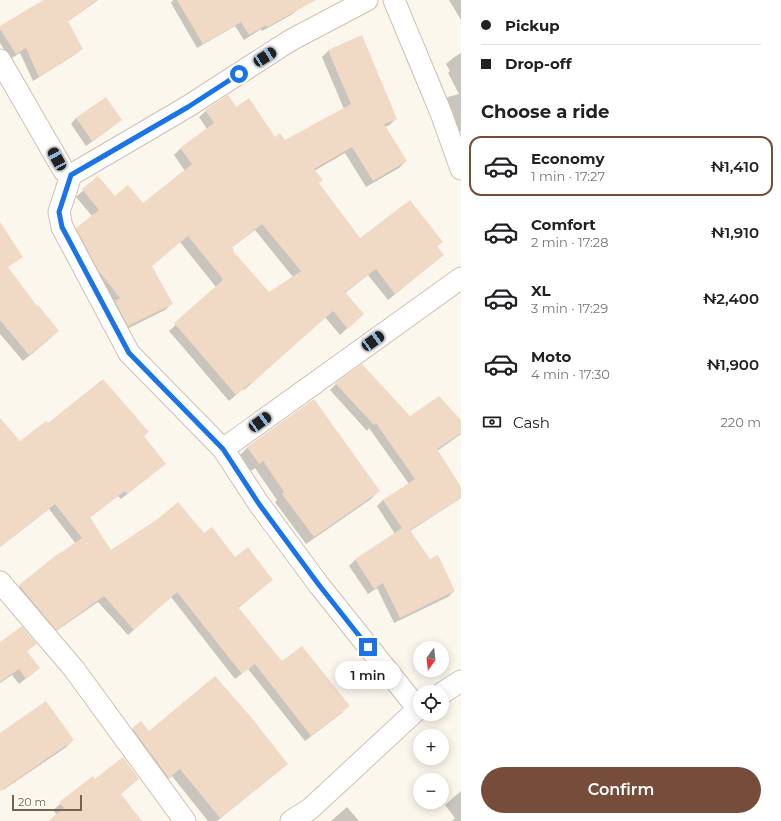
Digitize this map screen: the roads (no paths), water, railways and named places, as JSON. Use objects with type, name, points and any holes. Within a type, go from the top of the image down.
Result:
[{"type":"street","points":[[367,0],[291,40],[188,107],[71,175],[59,212],[62,227],[129,353],[223,449],[259,504],[319,585],[413,701]]},
{"type":"street","points":[[394,0],[441,113],[461,169]]},
{"type":"street","points":[[0,60],[64,171],[71,175]]},
{"type":"street","points":[[223,449],[461,278]]},
{"type":"street","points":[[0,582],[74,669],[185,821]]},
{"type":"street","points":[[449,689],[461,681]]},
{"type":"street","points":[[292,821],[310,809],[413,714]]}]
